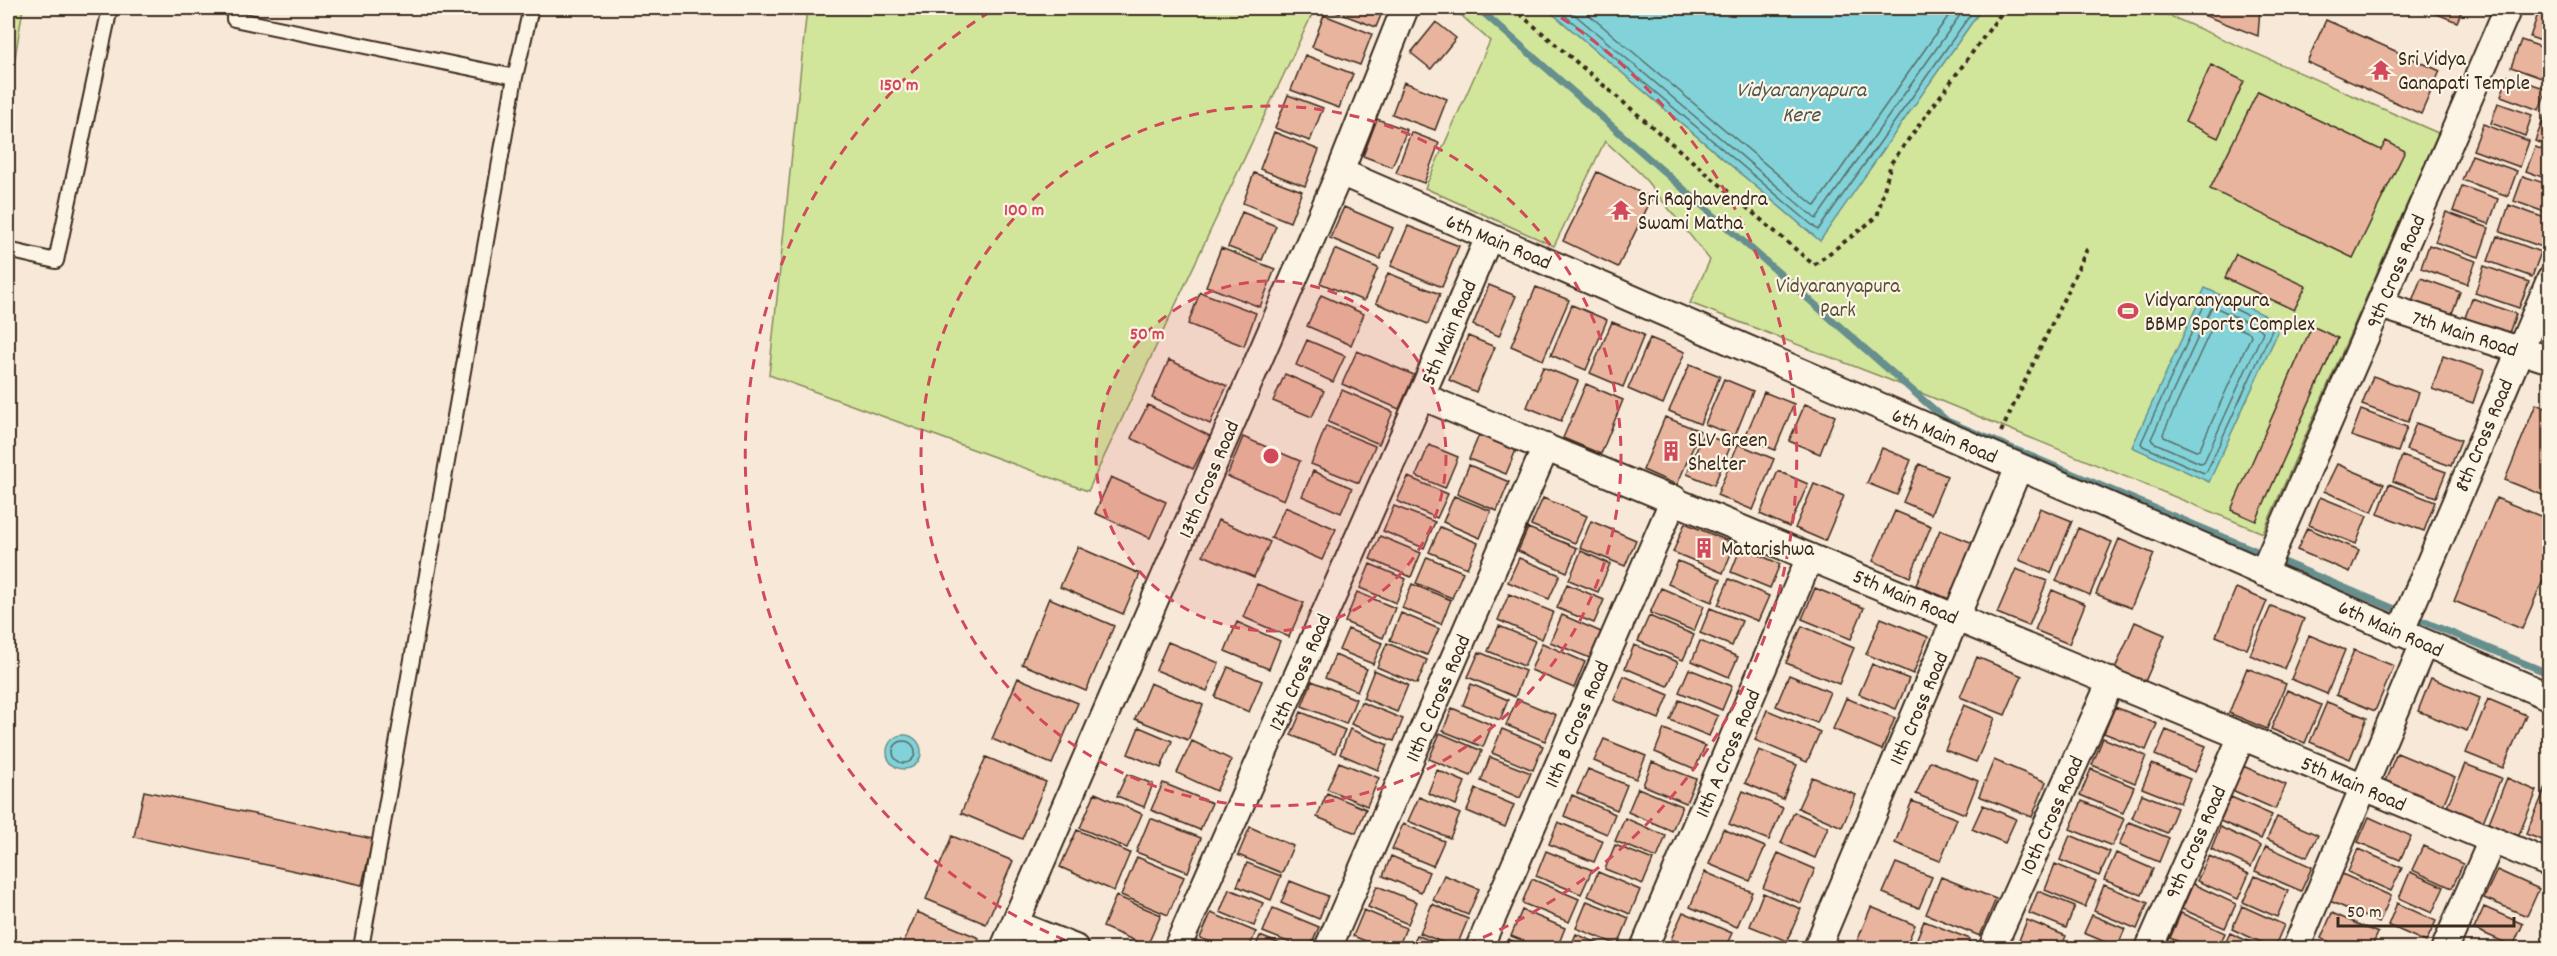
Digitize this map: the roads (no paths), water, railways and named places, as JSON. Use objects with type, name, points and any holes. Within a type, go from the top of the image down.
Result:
[{"type":"street","name":"13th Cross Road","points":[[1004,948],[1340,172],[1406,8]]},
{"type":"street","name":"9th Cross Road","points":[[2272,554],[2508,8]]},
{"type":"street","name":"6th Main Road","points":[[1340,172],[2019,467],[2272,554],[2409,612],[2424,643],[2550,698]]},
{"type":"street","name":"5th Main Road","points":[[1489,237],[1421,396],[2550,864]]},
{"type":"street","name":"8th Cross Road","points":[[2409,612],[2518,350],[2550,280]]},
{"type":"street","name":"7th Main Road","points":[[2380,305],[2550,360]]},
{"type":"street","name":"12th Cross Road","points":[[1177,948],[1421,396]]},
{"type":"street","name":"11th C Cross Road","points":[[1328,948],[1546,447]]},
{"type":"street","name":"11th Cross Road","points":[[1817,948],[2019,467]]},
{"type":"street","name":"11th B Cross Road","points":[[1479,948],[1674,499]]},
{"type":"street","name":"11th A Cross Road","points":[[1644,948],[1810,556]]},
{"type":"street","points":[[2296,948],[2424,643]]},
{"type":"street","name":"10th Cross Road","points":[[1992,948],[2110,681]]},
{"type":"street","name":"9th Cross Road","points":[[2149,948],[2242,736]]},
{"type":"street","points":[[2445,948],[2492,840]]},
{"type":"street","points":[[1016,924],[1075,948]]},
{"type":"lane","points":[[8,250],[56,261],[110,8]]},
{"type":"lane","points":[[236,8],[234,19],[515,77]]},
{"type":"lane","points":[[361,948],[515,77],[531,8]]},
{"type":"water","name":"Vidyaranyapura Kere","points":[[1546,8],[1982,8],[1820,241]]},
{"type":"water","points":[[2205,288],[2282,323],[2209,482],[2132,447]]},
{"type":"water","points":[[904,735],[916,740],[921,752],[916,764],[904,769],[892,764],[887,752],[892,740]]},
{"type":"waterway","points":[[1478,8],[1947,421],[2402,612]]},
{"type":"waterway","points":[[2413,617],[2550,674]]},
{"type":"place","name":"Sri Vidya Ganapati Temple","points":[[2381,70]]},
{"type":"place","name":"Sri Raghavendra Swami Matha","points":[[1621,210]]},
{"type":"place","name":"Vidyaranyapura BBMP Sports Complex","points":[[2128,311]]},
{"type":"place","name":"SLV Green Shelter","points":[[1671,451]]},
{"type":"place","name":"Matarishwa","points":[[1704,548]]},
{"type":"park label","name":"Vidyaranyapura Park","points":[[1838,297]]}]
